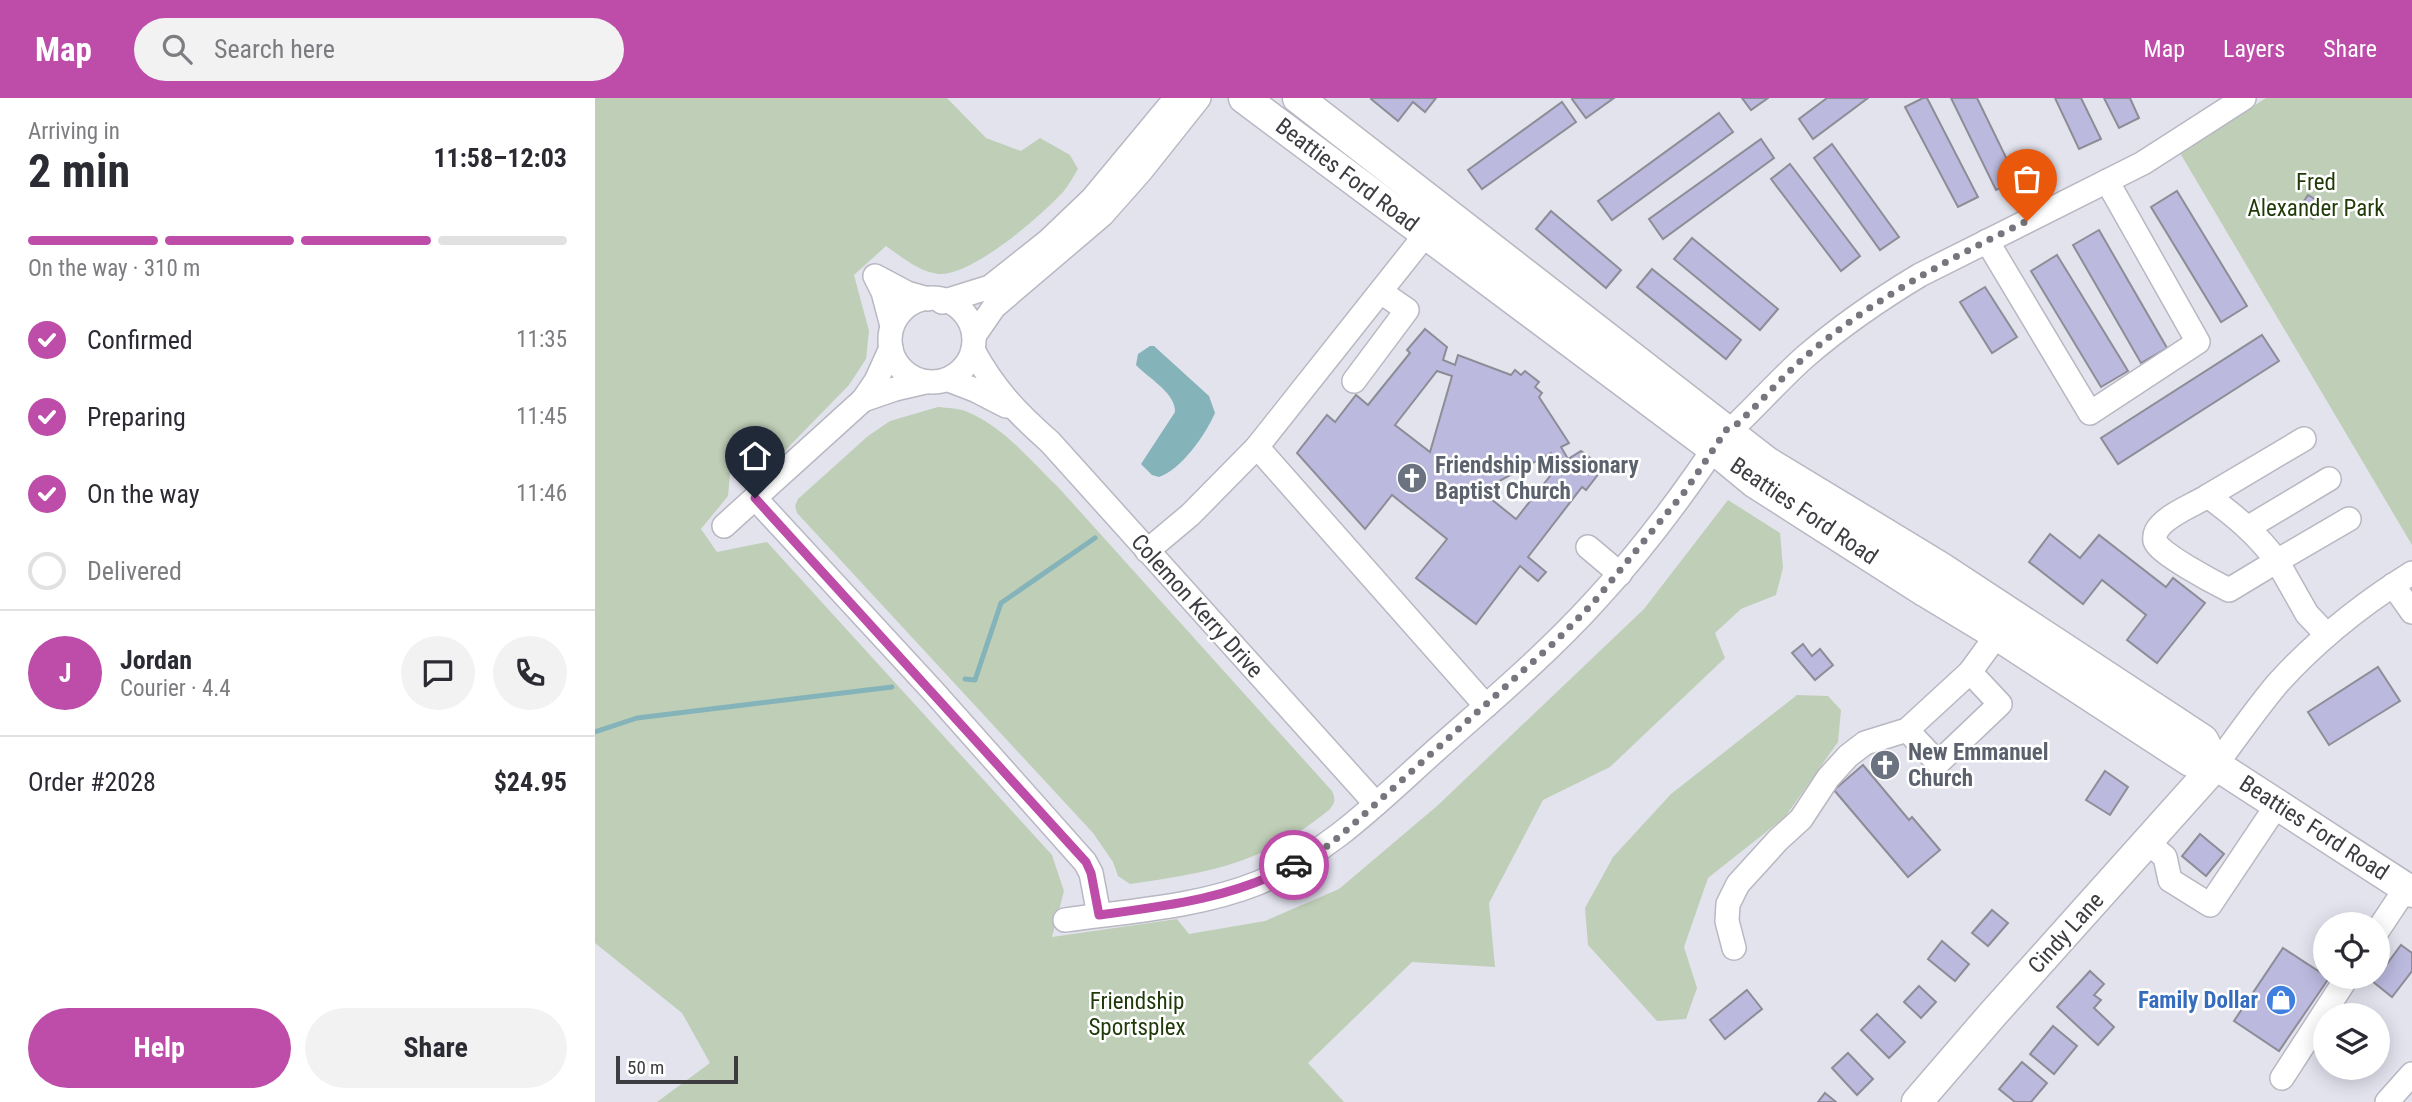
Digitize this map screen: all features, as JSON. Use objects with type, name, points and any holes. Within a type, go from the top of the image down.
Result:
[{"type":"main road","name":"Beatties Ford Road","points":[[1244,98],[1426,234],[1720,439],[1767,462],[1940,567],[2203,740],[2216,765]]},
{"type":"main road","name":"Beatties Ford Road","points":[[1298,98],[1406,181],[1720,439],[1754,482],[1997,635],[2190,761],[2216,765],[2409,890]]},
{"type":"main road","name":"Cindy Lane","points":[[1917,1102],[1991,1015],[2216,765]]},
{"type":"street","points":[[725,526],[863,400],[876,382],[903,310],[914,302],[935,300],[990,286],[1048,241],[1092,199],[1176,98]]},
{"type":"street","points":[[863,400],[895,388],[949,380],[968,361],[973,343],[994,307],[1102,215],[1199,98]]},
{"type":"street","points":[[1065,919],[1201,900],[1256,883],[1307,859],[1329,845],[1557,640],[1620,574],[1686,490],[1720,439],[1804,358],[1857,316],[1920,275],[2143,163],[2244,98]]},
{"type":"street","points":[[1987,241],[2090,413],[2198,342],[2107,181]]},
{"type":"street","points":[[1147,551],[1190,515],[1257,447],[1426,234]]},
{"type":"street","points":[[926,382],[913,378],[895,360],[883,292],[875,276],[907,293],[952,303],[963,312],[970,323],[973,343]]},
{"type":"street","points":[[1354,381],[1407,310],[1381,292]]},
{"type":"street","name":"Colemon Kerry Drive","points":[[973,343],[985,373],[1015,411],[1050,442],[1376,804]]},
{"type":"street","name":"Colemon Kerry Drive","points":[[949,380],[1015,411]]},
{"type":"street","points":[[2305,439],[2162,523],[2156,533],[2155,541],[2158,547],[2229,590],[2349,519]]},
{"type":"street","points":[[1257,447],[1486,706]]},
{"type":"street","points":[[2249,527],[2329,479]]},
{"type":"street","points":[[2208,496],[2259,536],[2277,561],[2307,614],[2327,635]]},
{"type":"street","points":[[755,498],[1086,862],[1091,873],[1099,915]]},
{"type":"street","points":[[1588,547],[1620,574]]},
{"type":"street","points":[[2216,765],[2277,684],[2356,610],[2403,579],[2412,612]]},
{"type":"street","points":[[1734,948],[1727,921],[1728,904],[1738,884],[1801,819],[1828,778],[1849,756],[1865,743],[1907,730],[1970,672],[1997,635]]},
{"type":"street","points":[[1907,730],[1938,763],[2000,704],[1970,672]]},
{"type":"street","points":[[2147,842],[2165,857],[2170,880],[2210,905],[2277,805]]},
{"type":"street","points":[[2390,915],[2409,890]]},
{"type":"street","points":[[2282,1078],[2340,989]]},
{"type":"street","points":[[2387,1102],[2412,1074]]},
{"type":"green space","name":"Friendship Sportsplex","points":[[595,98],[947,98],[986,138],[1021,151],[1040,138],[1070,155],[1078,169],[1063,192],[1039,215],[1005,243],[969,265],[953,272],[932,273],[886,246],[854,275],[869,331],[866,359],[849,385],[769,467],[745,459],[730,473],[728,496],[701,529],[717,552],[767,542],[1052,855],[1064,891],[1052,937],[1177,919],[1189,934],[1265,921],[1339,889],[1437,806],[1644,609],[1728,500],[1780,533],[1783,568],[1776,595],[1741,609],[1715,633],[1725,658],[1610,767],[1543,800],[1489,903],[1495,967],[1412,962],[1308,1063],[1344,1102],[657,1102],[710,1063],[682,1013],[595,943]]},
{"type":"green space","name":"Fred Alexander Park","points":[[2266,98],[2412,98],[2412,545],[2180,153]]},
{"type":"green space","points":[[938,407],[965,411],[991,425],[1015,444],[1058,487],[1332,791],[1334,801],[1329,810],[1281,843],[1235,863],[1186,875],[1130,884],[1118,876],[1113,862],[1093,833],[797,513],[795,506],[798,499],[868,436],[890,421]]},
{"type":"green space","points":[[1797,695],[1828,696],[1841,710],[1838,742],[1785,817],[1708,878],[1684,947],[1697,988],[1686,1019],[1657,1021],[1588,945],[1585,908],[1613,857],[1671,794]]},
{"type":"water","points":[[1154,346],[1209,396],[1215,413],[1192,450],[1176,467],[1159,477],[1152,475],[1141,464],[1175,412],[1171,398],[1136,365],[1138,354]]},
{"type":"building","points":[[1372,98],[1436,98],[1425,112],[1413,102],[1398,121]]},
{"type":"building","points":[[1573,98],[1614,98],[1586,118]]},
{"type":"building","points":[[1742,98],[1768,98],[1751,110]]},
{"type":"building","points":[[1827,98],[1868,98],[1813,139],[1799,119]]},
{"type":"building","points":[[1927,98],[1978,197],[1958,207],[1905,107]]},
{"type":"building","points":[[1951,98],[1977,98],[2017,180],[1996,190]]},
{"type":"building","points":[[2055,98],[2081,98],[2101,139],[2079,149]]},
{"type":"building","points":[[2104,98],[2130,98],[2139,118],[2119,128]]},
{"type":"building","points":[[1562,102],[1576,122],[1482,189],[1468,170]]},
{"type":"building","points":[[1719,113],[1733,132],[1612,220],[1598,201]]},
{"type":"building","points":[[1761,139],[1774,158],[1663,239],[1649,219]]},
{"type":"building","points":[[1832,144],[1899,237],[1880,250],[1814,158]]},
{"type":"building","points":[[1790,164],[1860,256],[1841,271],[1771,179]]},
{"type":"building","points":[[2177,191],[2247,306],[2221,322],[2151,207]]},
{"type":"building","points":[[2308,195],[2323,204],[2313,219],[2298,210]]},
{"type":"building","points":[[1551,211],[1621,270],[1606,288],[1536,229]]},
{"type":"building","points":[[2099,230],[2167,348],[2141,363],[2073,245]]},
{"type":"building","points":[[1692,238],[1778,309],[1760,330],[1674,259]]},
{"type":"building","points":[[2057,255],[2128,371],[2101,387],[2031,271]]},
{"type":"building","points":[[1652,269],[1741,340],[1726,359],[1637,287]]},
{"type":"building","points":[[1985,287],[2017,337],[1992,353],[1960,302]]},
{"type":"building","name":"Friendship Missionary Baptist Church","points":[[1425,329],[1447,347],[1443,360],[1455,365],[1458,355],[1511,375],[1515,370],[1521,375],[1525,371],[1539,382],[1535,387],[1542,393],[1539,397],[1569,443],[1561,447],[1568,459],[1581,451],[1603,468],[1586,490],[1582,487],[1528,557],[1546,572],[1538,581],[1520,566],[1476,624],[1416,578],[1447,539],[1392,495],[1365,529],[1297,453],[1327,415],[1335,422],[1356,395],[1368,405],[1410,353],[1407,350]],"holes":[[[1437,371],[1452,376],[1430,452],[1395,425]],[[1551,453],[1558,466],[1516,519],[1481,491]]]},
{"type":"building","points":[[2262,335],[2279,361],[2118,464],[2101,438]]},
{"type":"building","points":[[2050,534],[2080,558],[2099,535],[2166,587],[2173,578],[2205,603],[2157,663],[2127,640],[2146,615],[2102,580],[2083,604],[2029,562]]},
{"type":"building","points":[[1803,644],[1812,656],[1820,649],[1833,665],[1815,680],[1792,653]]},
{"type":"building","points":[[2378,667],[2400,701],[2329,745],[2308,712]]},
{"type":"building","points":[[1863,765],[1909,820],[1912,817],[1940,850],[1908,877],[1834,790]]},
{"type":"building","points":[[2105,771],[2128,787],[2110,815],[2086,800]]},
{"type":"building","points":[[2200,834],[2224,854],[2206,876],[2182,856]]},
{"type":"building","points":[[1992,910],[2008,923],[1988,946],[1972,933]]},
{"type":"building","points":[[1942,941],[1969,964],[1955,981],[1928,959]]},
{"type":"building","points":[[2401,945],[2412,953],[2412,971],[2392,997],[2382,989],[2390,989],[2390,960]]},
{"type":"building","name":"Family Dollar","points":[[2283,948],[2313,968],[2313,989],[2321,989],[2279,1051],[2234,1021]]},
{"type":"building","points":[[2090,971],[2104,984],[2094,995],[2101,1000],[2094,1008],[2114,1027],[2098,1045],[2057,1007]]},
{"type":"building","points":[[1919,986],[1936,1002],[1921,1018],[1904,1002]]},
{"type":"building","points":[[1747,990],[1762,1009],[1725,1039],[1710,1020]]},
{"type":"building","points":[[1877,1014],[1905,1042],[1889,1058],[1861,1030]]},
{"type":"building","points":[[2053,1026],[2077,1046],[2054,1074],[2030,1054]]},
{"type":"building","points":[[1848,1053],[1873,1079],[1857,1095],[1832,1068]]},
{"type":"building","points":[[2022,1062],[2047,1083],[2031,1102],[2015,1102],[1999,1089]]},
{"type":"building","points":[[1825,1093],[1836,1102],[1818,1102]]},
{"type":"waterway","points":[[965,679],[975,680],[1001,603],[1095,538]]},
{"type":"waterway","points":[[595,732],[637,718],[892,687]]},
{"type":"way so far","points":[[1294,865],[1329,845],[1349,828],[1557,640],[1620,574],[1686,490],[1727,429],[1737,424],[1804,358],[1857,316],[1920,275],[2027,221]]},
{"type":"place","name":"Friendship Missionary Baptist Church","points":[[1412,478]]},
{"type":"place","name":"New Emmanuel Church","points":[[1885,765]]},
{"type":"place","name":"Family Dollar","points":[[2281,1000]]},
{"type":"route","points":[[755,498],[1086,862],[1095,888],[1099,915],[1201,900],[1229,893],[1294,865]]}]
